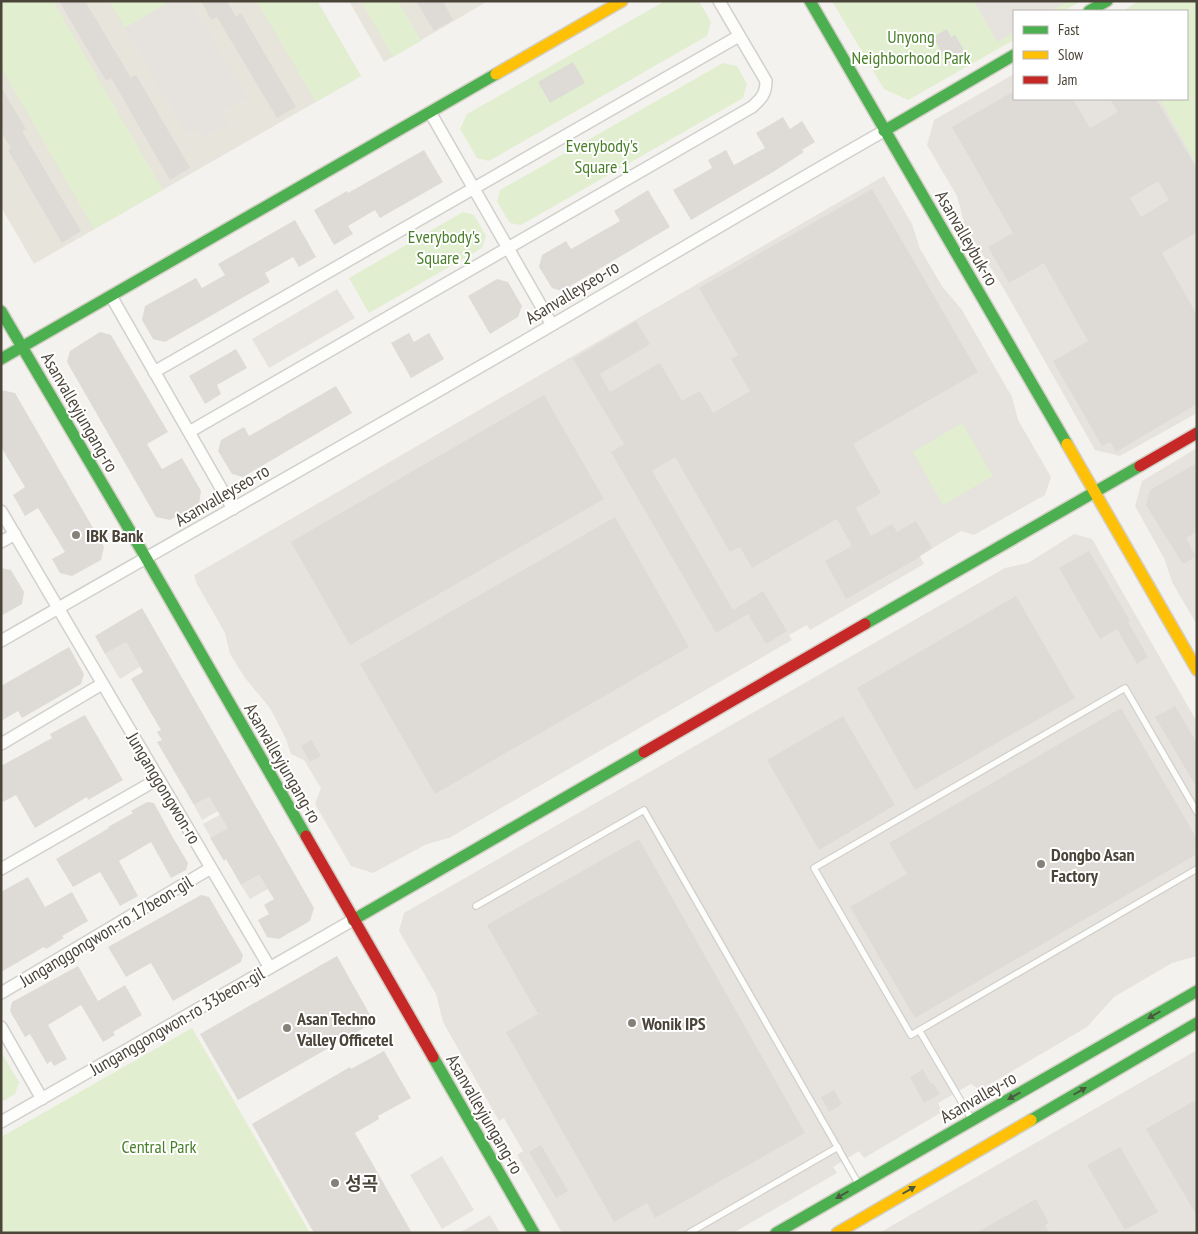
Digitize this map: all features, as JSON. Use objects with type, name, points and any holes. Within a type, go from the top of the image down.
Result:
[{"type":"street","points":[[1,359],[622,1]]},
{"type":"street","points":[[189,432],[508,249],[752,107],[762,99],[766,89],[766,82],[719,1]]},
{"type":"street","name":"Asanvalleybuk-ro","points":[[810,1],[1197,670]]},
{"type":"street","points":[[1091,10],[1107,1]]},
{"type":"street","points":[[154,372],[739,36]]},
{"type":"street","name":"Asanvalleyseo-ro","points":[[146,558],[552,325],[731,218],[1013,56]]},
{"type":"street","points":[[430,112],[552,325]]},
{"type":"street","points":[[111,296],[233,509]]},
{"type":"street","name":"Asanvalleyjungang-ro","points":[[1,311],[146,558],[534,1233]]},
{"type":"street","points":[[353,920],[1197,433]]},
{"type":"street","name":"Junganggongwon-ro","points":[[1,510],[270,968]]},
{"type":"street","points":[[1,542],[15,534]]},
{"type":"street","points":[[1,641],[146,558]]},
{"type":"street","points":[[1,744],[102,684]]},
{"type":"street","points":[[1,869],[158,779]]},
{"type":"street","name":"Junganggongwon-ro 17beon-gil","points":[[1,993],[211,868]]},
{"type":"street","name":"Junganggongwon-ro 33beon-gil","points":[[1,1122],[353,920]]},
{"type":"street","name":"Asanvalley-ro","points":[[776,1233],[1197,991]]},
{"type":"street","points":[[837,1233],[1197,1023]]},
{"type":"street","points":[[1,1026],[42,1098]]},
{"type":"lane","points":[[1197,812],[1125,688],[814,868],[911,1035],[1197,869]]},
{"type":"lane","points":[[476,906],[644,810],[859,1185]]},
{"type":"lane","points":[[919,1030],[972,1120]]},
{"type":"lane","points":[[689,1233],[838,1147]]},
{"type":"shaded area","points":[[1,1],[317,1],[361,76],[34,264],[1,207]]},
{"type":"shaded area","points":[[171,1],[191,1],[247,98],[223,112],[229,124],[203,138],[198,129],[187,135],[125,28]]},
{"type":"shaded area","points":[[349,1],[488,1],[384,62]]},
{"type":"shaded area","points":[[974,1],[1068,1],[1053,10],[1013,10],[1013,33],[997,42]]},
{"type":"shaded area","points":[[1013,75],[1013,100],[1161,100],[1197,165],[1197,413],[1120,456],[1095,450],[1004,289],[965,226],[957,196],[927,145],[934,120]]},
{"type":"shaded area","points":[[884,176],[912,224],[920,249],[942,286],[962,310],[1012,397],[1018,420],[1051,477],[1045,495],[974,535],[961,531],[920,556],[924,564],[810,630],[807,625],[789,635],[792,640],[449,838],[427,844],[373,873],[351,866],[315,804],[321,788],[304,760],[291,754],[286,739],[270,708],[245,678],[230,654],[225,633],[197,584],[194,575]]},
{"type":"shaded area","points":[[337,289],[355,318],[269,368],[252,339]]},
{"type":"shaded area","points":[[1197,448],[1197,625],[1172,582],[1165,560],[1135,506],[1142,481]]},
{"type":"shaded area","points":[[1074,534],[1092,539],[1197,722],[1197,956],[1172,963],[1114,997],[1087,1027],[980,1090],[971,1084],[938,1103],[942,1112],[864,1158],[859,1151],[833,1167],[837,1173],[733,1233],[562,1233],[517,1155],[523,1151],[504,1118],[499,1121],[443,1022],[436,994],[399,931],[404,913],[1005,568],[1028,563]]},
{"type":"shaded area","points":[[252,550],[300,634],[253,661],[204,577]]},
{"type":"shaded area","points":[[809,550],[833,591],[803,608],[779,567]]},
{"type":"shaded area","points":[[1049,574],[1090,644],[1117,629],[1137,663],[1148,657],[1161,679],[1130,697],[1125,688],[1095,705],[1026,587]]},
{"type":"shaded area","points":[[126,642],[140,667],[120,679],[105,654]]},
{"type":"shaded area","points":[[304,646],[314,663],[283,681],[274,664]]},
{"type":"shaded area","points":[[379,762],[416,827],[408,832],[412,840],[376,862],[370,853],[358,859],[329,809],[345,800],[337,786]]},
{"type":"shaded area","points":[[725,783],[889,1068],[838,1097],[825,1095],[665,817]]},
{"type":"shaded area","points":[[209,797],[218,811],[202,820],[194,805]]},
{"type":"shaded area","points":[[225,812],[233,825],[211,838],[203,824]]},
{"type":"shaded area","points":[[259,875],[268,889],[250,899],[241,885]]},
{"type":"shaded area","points":[[1197,914],[1197,948],[1187,954],[1169,956],[1110,991],[1097,1011],[981,1076],[965,1048]]},
{"type":"shaded area","points":[[903,1021],[929,1066],[907,1079],[881,1034]]},
{"type":"shaded area","points":[[1197,1050],[1197,1233],[879,1233]]},
{"type":"shaded area","points":[[442,1156],[474,1210],[442,1229],[410,1175]]},
{"type":"shaded area","points":[[490,1215],[500,1233],[459,1233]]},
{"type":"green space","points":[[1,1],[53,1],[163,190],[94,229],[1,67]]},
{"type":"green space","points":[[109,1],[171,1],[125,28]]},
{"type":"green space","points":[[253,1],[317,1],[361,76],[316,102],[259,5]]},
{"type":"green space","points":[[361,1],[398,1],[421,41],[393,57]]},
{"type":"green space","points":[[665,1],[699,1],[711,22],[707,36],[489,161],[477,158],[460,129],[467,114]]},
{"type":"green space","name":"Unyong Neighborhood Park","points":[[832,1],[1081,1],[1066,10],[1013,10],[1013,41],[908,100],[884,89]]},
{"type":"green space","points":[[1139,1],[1197,1],[1197,165],[1161,100],[1188,100],[1188,10],[1124,10]]},
{"type":"green space","name":"Everybody's Square 1","points":[[723,63],[737,66],[747,84],[743,98],[521,225],[510,223],[497,202],[500,190]]},
{"type":"green space","name":"Everybody's Square 2","points":[[463,212],[474,215],[486,236],[482,248],[369,313],[349,278]]},
{"type":"green space","points":[[962,423],[993,476],[943,505],[913,452]]},
{"type":"green space","name":"Central Park","points":[[192,1028],[310,1233],[1,1233],[1,1137]]},
{"type":"green space","points":[[1,1052],[19,1082],[15,1094],[1,1102]]},
{"type":"building","points":[[59,1],[85,1],[131,78],[136,75],[190,168],[170,180],[111,78],[106,81]]},
{"type":"building","points":[[201,1],[227,1],[236,17],[241,13],[296,107],[277,118],[217,17],[211,20]]},
{"type":"building","points":[[416,1],[443,1],[453,20],[434,31]]},
{"type":"building","points":[[947,29],[951,37],[955,35],[967,55],[949,65],[933,37]]},
{"type":"building","points":[[573,62],[585,83],[550,103],[538,82]]},
{"type":"building","points":[[1,87],[26,129],[22,131],[81,231],[62,243],[8,150],[11,148],[1,132]]},
{"type":"building","points":[[1013,92],[1013,100],[1074,100],[1090,128],[1118,112],[1111,100],[1157,100],[1197,169],[1197,232],[1162,253],[1197,315],[1197,404],[1116,452],[1110,442],[1102,446],[1053,361],[1088,341],[1044,263],[1009,283],[988,247],[1013,233],[952,127]],"holes":[[[1158,181],[1169,200],[1141,217],[1130,198]]]},
{"type":"building","points":[[783,117],[790,129],[802,121],[815,142],[802,150],[804,152],[773,172],[691,220],[673,190],[712,168],[708,160],[726,150],[734,165],[765,148],[756,133]]},
{"type":"building","points":[[424,150],[443,182],[380,218],[375,210],[348,226],[353,234],[334,245],[314,210]]},
{"type":"building","points":[[872,189],[978,372],[853,444],[881,493],[856,508],[871,536],[892,524],[897,532],[916,521],[932,548],[846,599],[825,561],[852,546],[837,519],[752,568],[740,547],[730,552],[675,457],[652,471],[733,610],[763,591],[787,631],[766,644],[748,614],[716,633],[611,452],[624,444],[573,359],[636,321],[650,344],[600,374],[610,392],[660,363],[682,401],[700,391],[713,413],[750,391],[731,359],[738,355],[699,288]]},
{"type":"building","points":[[648,190],[670,227],[562,291],[552,288],[539,267],[542,255],[566,241],[571,249],[620,221],[614,211]]},
{"type":"building","points":[[295,220],[316,257],[299,267],[293,257],[265,273],[270,282],[165,342],[153,339],[142,320],[145,306],[196,278],[202,288],[225,275],[218,264]]},
{"type":"building","points":[[497,279],[508,282],[522,306],[518,317],[490,334],[468,296]]},
{"type":"building","points":[[100,332],[111,335],[168,432],[147,444],[162,469],[182,458],[201,491],[199,504],[170,520],[156,517],[67,362],[70,351]]},
{"type":"building","points":[[409,333],[414,342],[429,333],[444,359],[411,378],[391,343]]},
{"type":"building","points":[[236,349],[247,368],[217,385],[221,394],[205,404],[189,376]]},
{"type":"building","points":[[336,386],[352,413],[243,477],[232,474],[218,451],[221,440],[244,427],[249,436]]},
{"type":"building","points":[[1,390],[15,393],[104,547],[101,560],[72,576],[60,573],[52,559],[65,552],[38,508],[25,516],[13,495],[25,487],[1,447]]},
{"type":"building","points":[[544,395],[604,499],[350,645],[291,542]]},
{"type":"building","points":[[1197,463],[1197,532],[1186,538],[1196,557],[1183,564],[1146,505],[1150,490]]},
{"type":"building","points":[[615,517],[689,647],[435,794],[360,664]]},
{"type":"building","points":[[1089,551],[1130,621],[1128,622],[1148,657],[1137,664],[1117,629],[1100,639],[1059,568]]},
{"type":"building","points":[[1,568],[11,570],[24,592],[22,604],[1,616]]},
{"type":"building","points":[[1016,596],[1075,698],[915,790],[857,688]]},
{"type":"building","points":[[142,608],[314,908],[310,921],[279,939],[267,937],[258,920],[269,914],[264,905],[274,899],[259,875],[241,885],[226,859],[224,861],[210,838],[228,828],[209,797],[194,805],[157,742],[162,740],[157,732],[161,730],[131,679],[143,672],[126,642],[105,654],[95,636]]},
{"type":"building","points":[[69,647],[84,674],[81,684],[22,718],[18,711],[1,721],[1,686]]},
{"type":"building","points":[[1175,706],[1197,743],[1197,788],[1155,717]]},
{"type":"building","name":"Dongbo Asan Factory","points":[[1121,708],[1197,839],[1197,854],[915,1018],[850,907],[907,874],[889,843]]},
{"type":"building","points":[[85,715],[123,780],[88,800],[87,797],[35,828],[16,795],[1,803],[1,766],[52,738],[50,734]]},
{"type":"building","points":[[843,716],[895,805],[819,850],[767,760]]},
{"type":"building","points":[[311,740],[321,756],[310,762],[301,746]]},
{"type":"building","points":[[147,802],[154,803],[188,863],[186,870],[171,878],[151,842],[119,861],[138,896],[120,906],[100,872],[73,887],[56,859],[133,813],[131,811]]},
{"type":"building","name":"Wonik IPS","points":[[639,839],[805,1133],[655,1218],[647,1203],[614,1222],[506,1032],[538,1014],[487,925]]},
{"type":"building","points":[[28,877],[45,907],[72,892],[88,921],[62,936],[64,938],[46,949],[44,947],[1,972],[1,892]]},
{"type":"building","points":[[201,895],[209,897],[243,955],[241,962],[173,1001],[151,963],[126,977],[108,947]]},
{"type":"building","name":"Asan Techno Valley Officetel","points":[[337,956],[374,1022],[238,1100],[200,1034]]},
{"type":"building","points":[[78,966],[98,1001],[125,985],[142,1015],[113,1032],[115,1035],[103,1042],[81,1005],[48,1025],[67,1059],[54,1066],[51,1061],[47,1064],[30,1034],[25,1037],[10,1011],[12,1002]]},
{"type":"building","name":"성곡","points":[[384,1051],[411,1098],[378,1116],[379,1119],[355,1133],[412,1233],[314,1233],[252,1124],[350,1067],[351,1069]]},
{"type":"building","points":[[923,1069],[931,1084],[933,1083],[940,1094],[924,1103],[910,1077]]},
{"type":"building","points":[[834,1090],[842,1104],[829,1112],[821,1097]]},
{"type":"building","points":[[1197,1099],[1197,1216],[1146,1129]]},
{"type":"building","points":[[541,1145],[568,1191],[556,1198],[529,1152]]},
{"type":"building","points":[[1120,1147],[1158,1212],[1125,1230],[1087,1165]]},
{"type":"building","points":[[1036,1199],[1049,1223],[1045,1225],[1049,1233],[976,1233]]},
{"type":"traffic: fast","points":[[810,1],[1067,444]]},
{"type":"traffic: fast","points":[[1091,10],[1107,1]]},
{"type":"traffic: fast","points":[[884,131],[1013,56]]},
{"type":"traffic: fast","points":[[1,359],[496,74]]},
{"type":"traffic: fast","points":[[1,311],[306,836]]},
{"type":"traffic: fast","points":[[865,624],[1140,466]]},
{"type":"traffic: fast","points":[[353,920],[644,752]]},
{"type":"traffic: fast","points":[[776,1233],[1197,991]]},
{"type":"traffic: fast","points":[[1031,1120],[1197,1023]]},
{"type":"traffic: fast","points":[[433,1057],[534,1233]]},
{"type":"traffic: slow","points":[[496,74],[622,1]]},
{"type":"traffic: slow","points":[[1067,444],[1197,670]]},
{"type":"traffic: slow","points":[[837,1233],[1031,1120]]},
{"type":"traffic: jam","points":[[1140,466],[1197,433]]},
{"type":"traffic: jam","points":[[644,752],[865,624]]},
{"type":"traffic: jam","points":[[306,836],[433,1057]]},
{"type":"place","name":"IBK Bank","points":[[76,535]]},
{"type":"place","name":"Dongbo Asan Factory","points":[[1041,864]]},
{"type":"place","name":"Wonik IPS","points":[[632,1023]]},
{"type":"place","name":"Asan Techno Valley Officetel","points":[[287,1028]]},
{"type":"place","name":"성곡","points":[[335,1183]]}]
